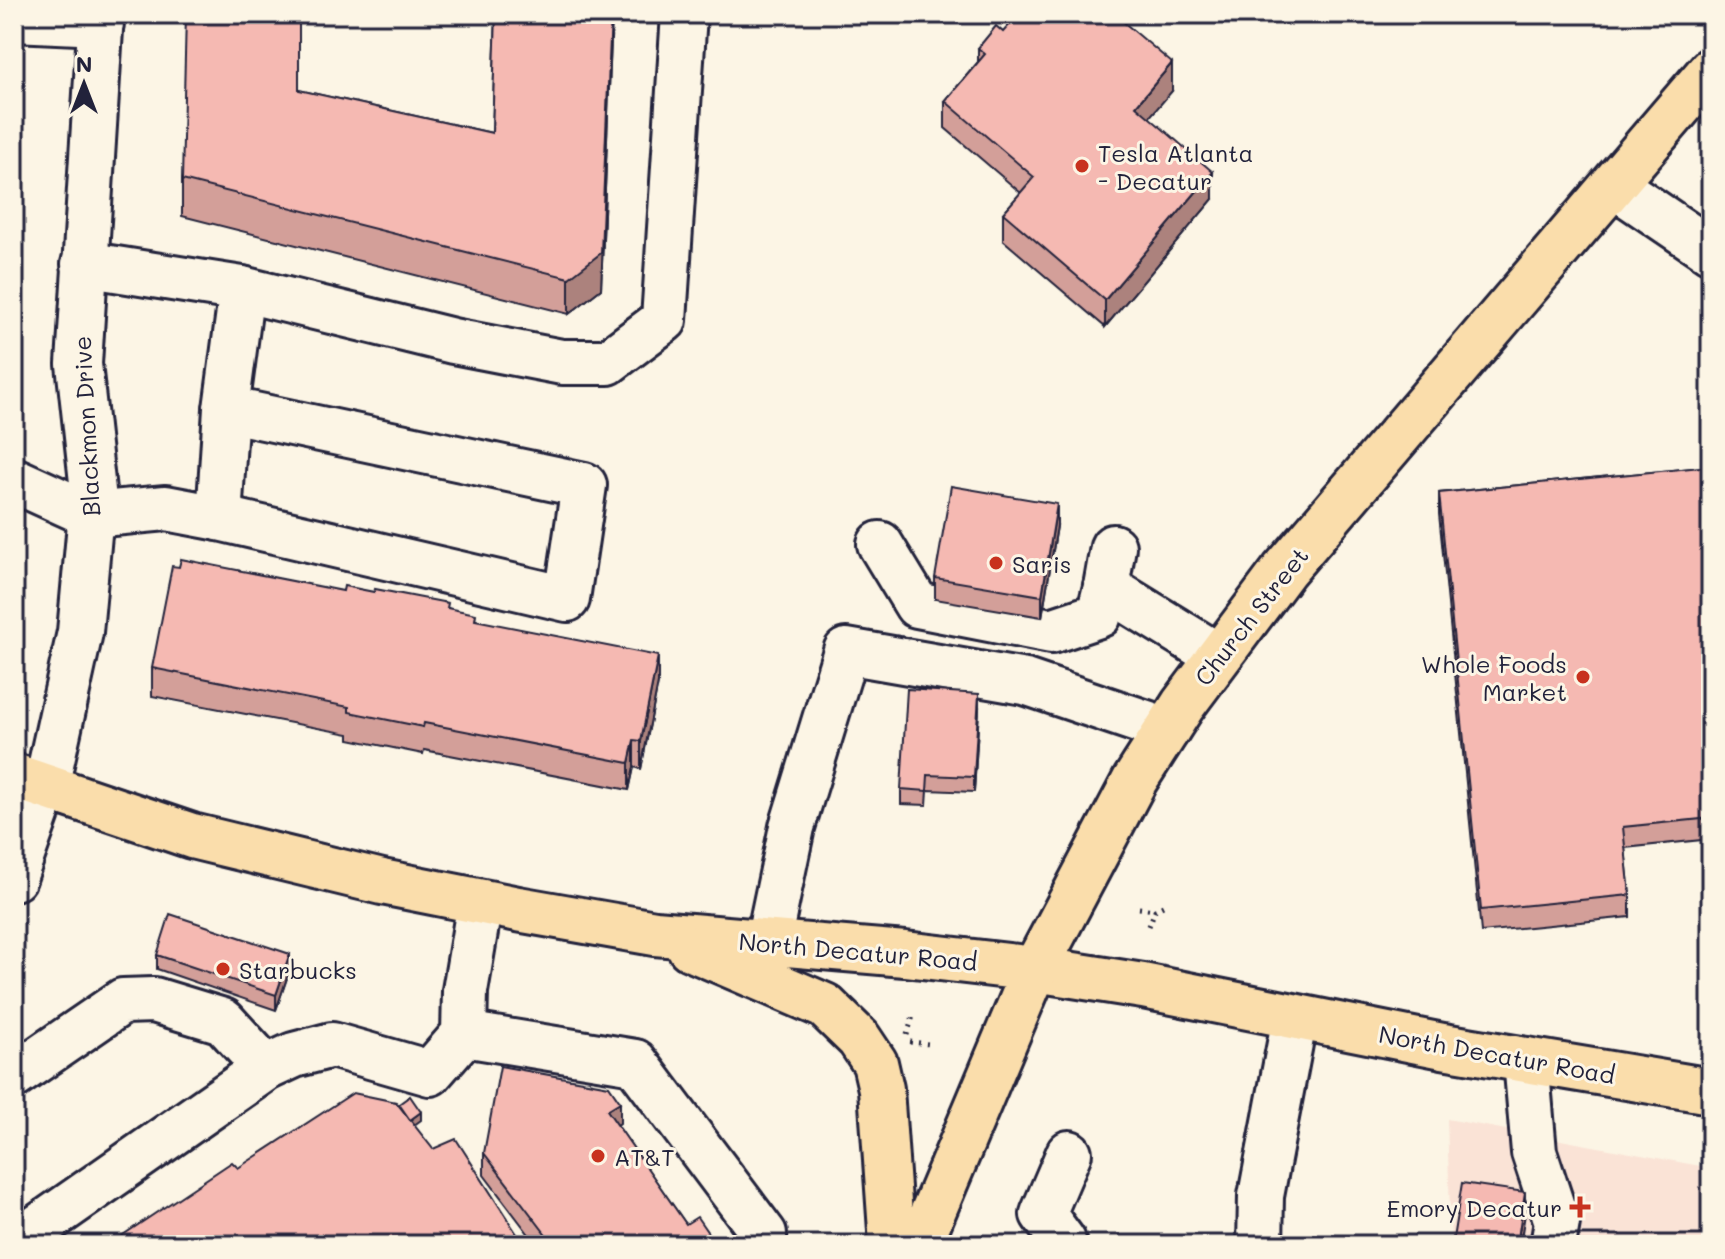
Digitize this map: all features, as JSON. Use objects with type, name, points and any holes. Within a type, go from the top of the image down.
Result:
[{"type":"main road","name":"Church Street","points":[[919,1245],[1035,969],[1135,780],[1167,730],[1218,656],[1284,570],[1711,70]]},
{"type":"main road","name":"North Decatur Road","points":[[30,782],[192,836],[480,902],[655,933],[905,954],[1035,969],[1143,986],[1526,1060],[1711,1091]]},
{"type":"main road","points":[[655,933],[825,1006],[859,1039],[875,1063],[881,1089],[892,1245]]},
{"type":"street","points":[[84,264],[242,289],[453,341],[562,362],[608,362],[664,320],[684,14]]},
{"type":"street","points":[[14,19],[101,19]]},
{"type":"street","name":"Blackmon Drive","points":[[14,878],[30,782],[80,632],[93,491],[79,364],[101,19]]},
{"type":"street","points":[[1614,185],[1711,251]]},
{"type":"street","points":[[219,518],[226,409],[242,289]]},
{"type":"street","points":[[14,483],[91,515],[166,508],[567,599],[584,485],[226,409]]},
{"type":"street","points":[[880,544],[917,605],[1051,631],[1099,615],[1110,567],[1218,656]]},
{"type":"street","points":[[768,942],[792,827],[846,651],[1025,682],[1167,730]]},
{"type":"street","points":[[14,1244],[266,1068],[294,1055],[332,1045],[430,1073],[464,1034],[465,991],[480,902]]},
{"type":"street","points":[[14,1076],[123,1001],[154,1000],[223,1021],[266,1068]]},
{"type":"street","points":[[1260,1245],[1261,1196],[1295,1017]]},
{"type":"street","points":[[464,1034],[635,1062],[764,1234],[764,1245]]},
{"type":"street","points":[[1526,1060],[1534,1152],[1557,1222],[1553,1245]]},
{"type":"street","points":[[1063,1241],[1043,1214],[1069,1153]]},
{"type":"path","points":[[1139,908],[1155,910],[1163,906]]},
{"type":"path","points":[[1149,926],[1155,910]]},
{"type":"path","points":[[905,1041],[929,1044]]},
{"type":"shaded area","name":"Emory Decatur","points":[[1447,1119],[1711,1168],[1711,1245],[1451,1245]]},
{"type":"building","points":[[186,14],[299,14],[299,90],[492,133],[496,14],[611,14],[601,253],[569,278],[182,180]]},
{"type":"building","name":"Tesla Atlanta - Decatur","points":[[1019,14],[1114,14],[1172,63],[1136,106],[1213,172],[1105,300],[1003,213],[1034,177],[945,101],[985,54],[978,48],[996,26],[1003,32]]},
{"type":"building","name":"Whole Foods Market","points":[[1711,466],[1711,818],[1623,827],[1630,895],[1481,910],[1439,493]]},
{"type":"building","name":"Saris","points":[[951,486],[1057,504],[1042,596],[935,578]]},
{"type":"building","points":[[181,559],[343,591],[344,586],[374,592],[375,589],[448,603],[447,608],[476,614],[475,620],[658,656],[641,741],[634,740],[629,763],[424,723],[423,727],[349,712],[349,707],[152,668],[172,566],[179,567]]},
{"type":"building","points":[[907,689],[979,694],[974,777],[928,775],[927,791],[901,789]]},
{"type":"building","name":"Starbucks","points":[[170,914],[290,954],[276,995],[157,955]]},
{"type":"building","points":[[500,1066],[609,1086],[620,1102],[607,1110],[686,1224],[697,1217],[708,1233],[706,1245],[554,1245],[484,1153]]},
{"type":"building","points":[[353,1093],[396,1102],[433,1149],[456,1139],[524,1245],[108,1245],[232,1162],[238,1168]]},
{"type":"building","points":[[410,1096],[421,1112],[410,1120],[399,1104]]},
{"type":"building","points":[[1462,1183],[1525,1192],[1517,1245],[1452,1245]]},
{"type":"place","name":"Tesla Atlanta - Decatur","points":[[1082,166]]},
{"type":"place","name":"Saris","points":[[996,563]]},
{"type":"place","name":"Whole Foods Market","points":[[1583,677]]},
{"type":"place","name":"Starbucks","points":[[223,969]]},
{"type":"place","name":"AT&T","points":[[598,1156]]},
{"type":"place","name":"Emory Decatur","points":[[1580,1207]]}]
